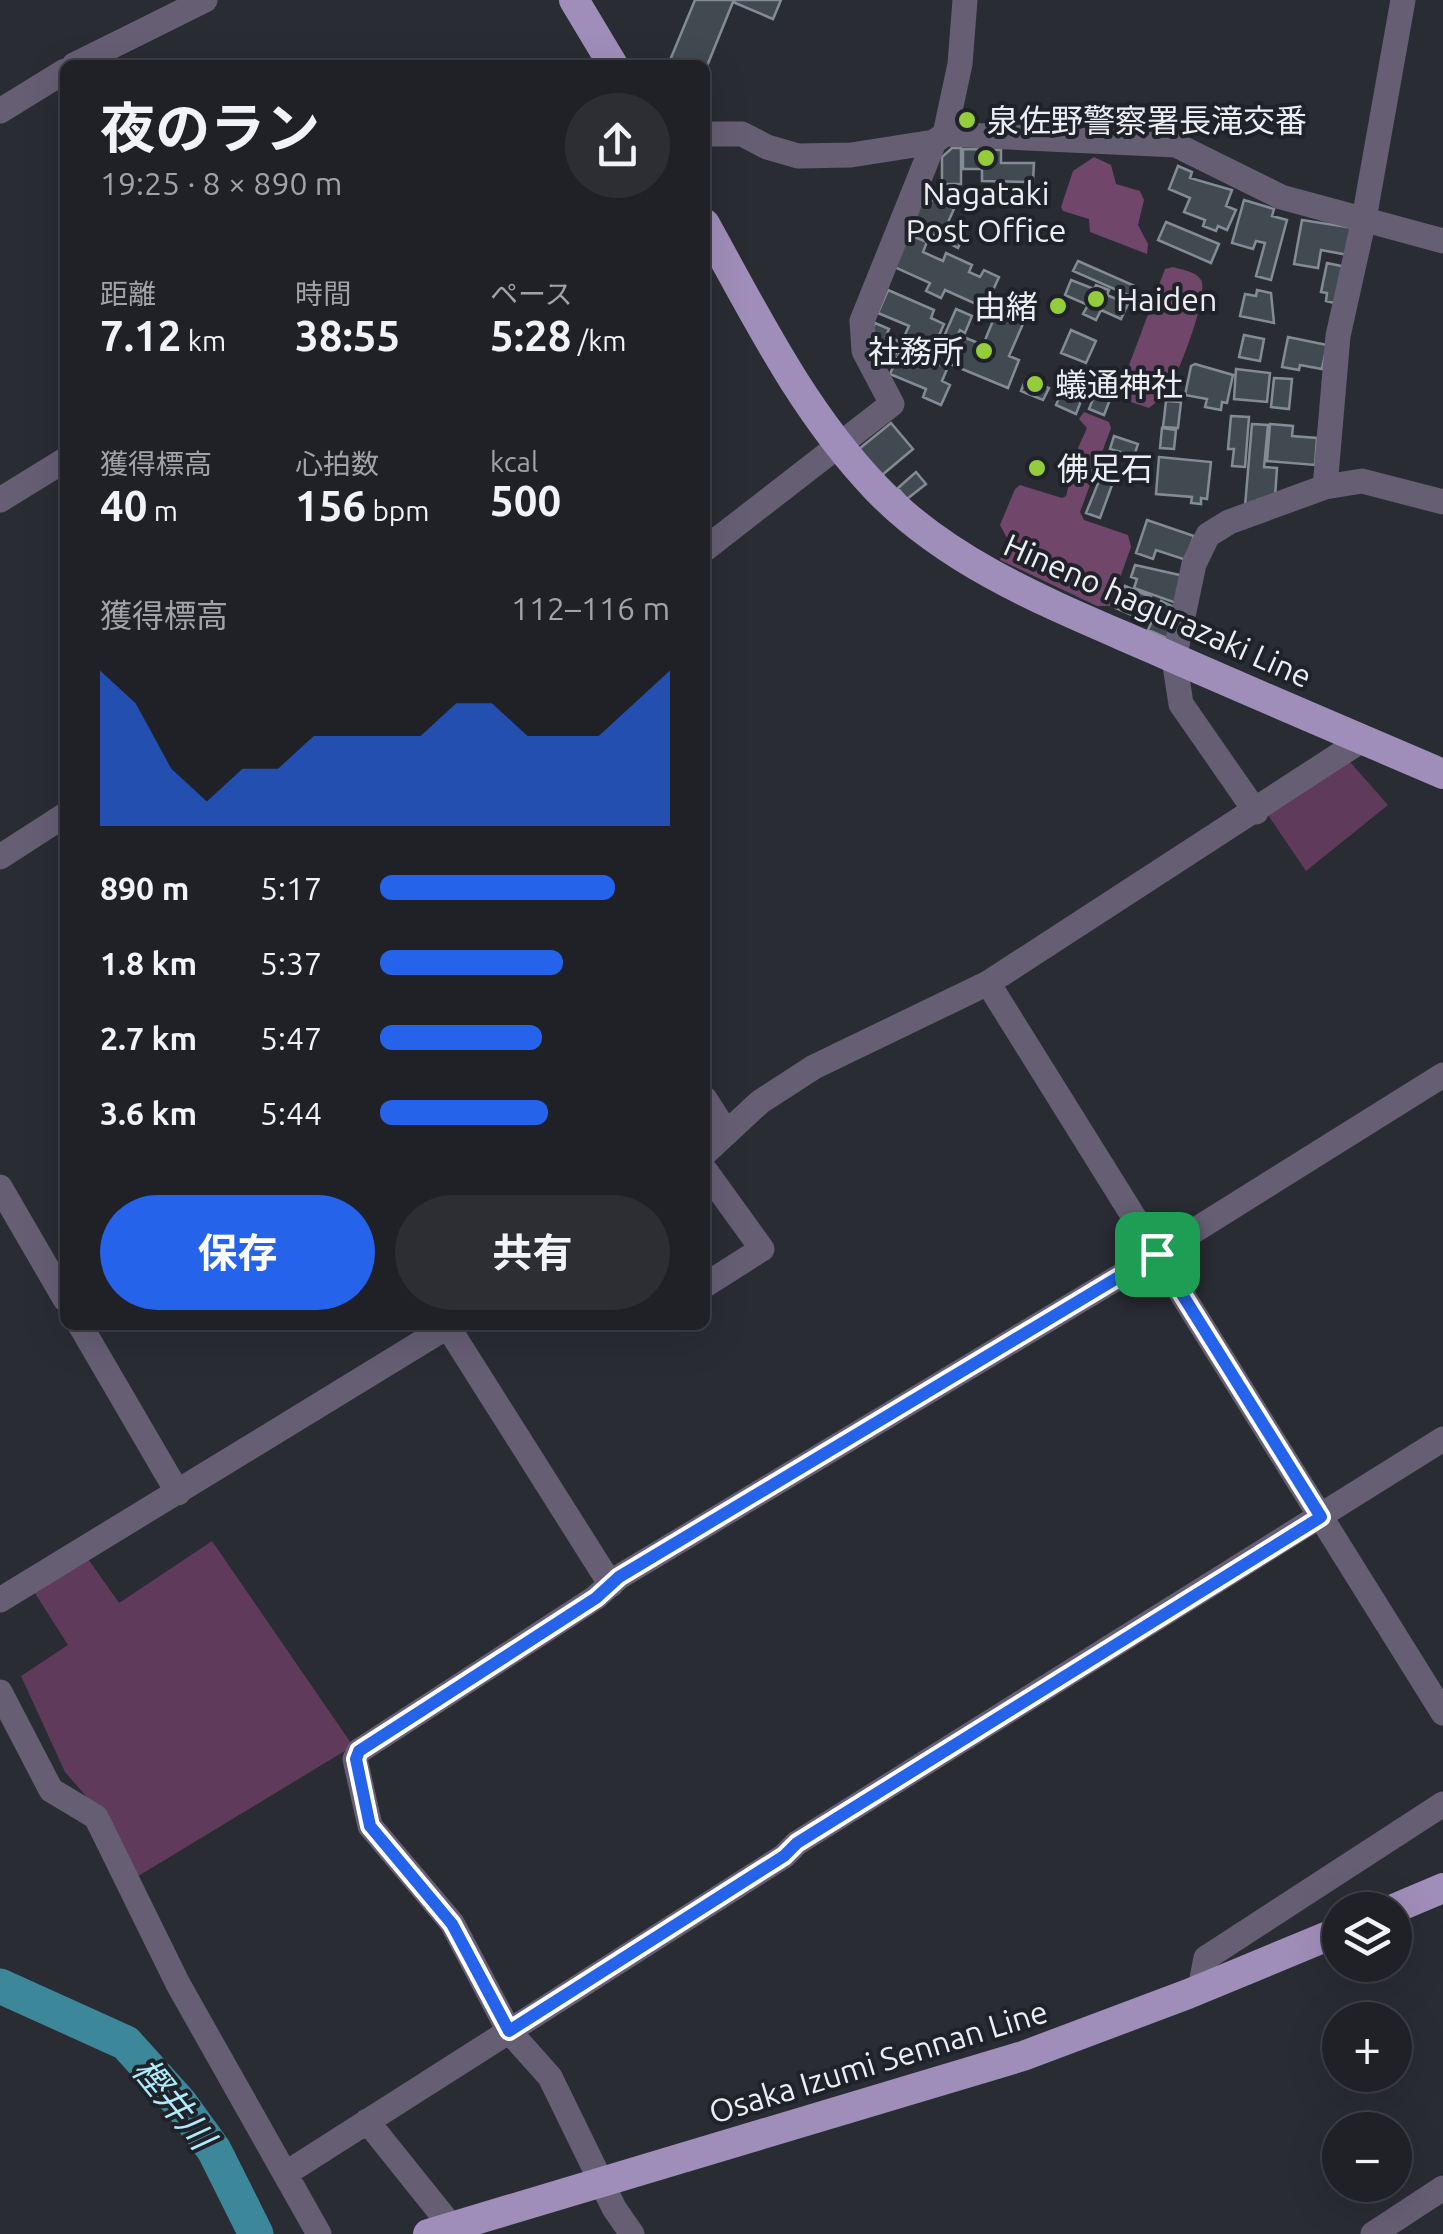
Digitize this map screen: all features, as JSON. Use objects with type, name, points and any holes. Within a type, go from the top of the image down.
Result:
[{"type":"main road","points":[[574,0],[610,60]]},
{"type":"main road","name":"Hineno hagurazaki Line","points":[[710,233],[788,373],[839,447],[908,516],[976,565],[1051,604],[1443,774]]},
{"type":"main road","points":[[1412,1901],[1443,1888]]},
{"type":"main road","name":"Osaka Izumi Sennan Line","points":[[440,2230],[964,2075],[1200,1989],[1322,1938]]},
{"type":"street","points":[[84,60],[204,0]]},
{"type":"street","points":[[710,545],[892,404],[864,351],[862,320],[940,138],[960,64],[965,0]]},
{"type":"street","points":[[1324,487],[1338,336],[1364,218],[1403,0]]},
{"type":"street","points":[[0,111],[60,73]]},
{"type":"street","points":[[710,134],[742,134],[798,156],[851,155],[940,138],[1176,146],[1257,188],[1443,241]]},
{"type":"street","points":[[0,500],[60,463]]},
{"type":"street","points":[[1256,812],[1181,704],[1174,659],[1194,564],[1208,535],[1230,522],[1324,487],[1373,482],[1443,502]]},
{"type":"street","points":[[710,1148],[760,1102],[814,1067],[988,983],[1362,740]]},
{"type":"street","points":[[0,857],[60,819]]},
{"type":"street","points":[[988,983],[1443,1713]]},
{"type":"street","points":[[632,2234],[600,2182],[550,2078],[509,2031],[452,1924],[370,1826],[356,1759],[359,1751],[610,1585],[1157,1254],[1443,1075]]},
{"type":"street","points":[[710,1106],[727,1133]]},
{"type":"street","points":[[710,1177],[762,1250],[710,1287]]},
{"type":"street","points":[[0,1187],[60,1290]]},
{"type":"street","points":[[83,1330],[178,1493]]},
{"type":"street","points":[[0,1600],[443,1330]]},
{"type":"street","points":[[451,1330],[610,1585]]},
{"type":"street","points":[[285,2174],[784,1856],[797,1843],[1443,1439]]},
{"type":"street","points":[[0,1692],[51,1790],[96,1817],[178,1984],[319,2234]]},
{"type":"street","points":[[1200,1989],[1206,1958],[1443,1804]]},
{"type":"street","points":[[367,2121],[440,2230]]},
{"type":"street","points":[[1373,2234],[1443,2188]]},
{"type":"shaded area","points":[[1094,157],[1111,165],[1116,184],[1140,191],[1144,200],[1138,225],[1148,244],[1147,254],[1090,232],[1089,219],[1063,211],[1073,171]]},
{"type":"shaded area","points":[[1173,267],[1199,277],[1201,302],[1172,383],[1149,408],[1119,398],[1119,392],[1165,269]]},
{"type":"shaded area","points":[[1084,412],[1109,422],[1111,428],[1080,512],[1084,520],[1128,535],[1131,547],[1110,606],[1097,606],[1000,560],[1007,538],[1000,525],[1015,489],[1020,485],[1062,498],[1073,470],[1084,466],[1085,459],[1078,448],[1087,428],[1079,419]]},
{"type":"shaded area","points":[[1350,762],[1388,805],[1306,871],[1268,815]]},
{"type":"shaded area","points":[[212,1541],[353,1746],[135,1878],[85,1795],[65,1772],[21,1676],[68,1645],[31,1587],[86,1556],[119,1603]]},
{"type":"building","points":[[695,0],[781,0],[773,19],[733,2],[709,60],[670,60]]},
{"type":"building","points":[[952,148],[961,148],[961,184],[942,184],[942,157]]},
{"type":"building","points":[[963,149],[1001,150],[1001,163],[1034,163],[1033,182],[982,181],[982,169],[963,169]]},
{"type":"building","points":[[1178,166],[1192,172],[1190,178],[1232,190],[1226,206],[1236,210],[1227,230],[1203,226],[1205,220],[1184,212],[1190,198],[1169,189]]},
{"type":"building","points":[[923,196],[954,209],[945,229],[963,237],[958,248],[911,223]]},
{"type":"building","points":[[1244,200],[1274,209],[1272,216],[1287,220],[1271,280],[1256,276],[1265,243],[1256,241],[1253,249],[1232,243]]},
{"type":"building","points":[[1302,220],[1354,228],[1348,255],[1321,250],[1318,268],[1294,264]]},
{"type":"building","points":[[1166,222],[1219,244],[1211,263],[1158,240]]},
{"type":"building","points":[[907,234],[927,242],[923,252],[943,261],[946,253],[972,265],[969,272],[980,277],[984,270],[999,277],[985,308],[945,290],[941,298],[926,291],[930,283],[892,266]]},
{"type":"building","points":[[1078,261],[1135,286],[1130,296],[1073,271]]},
{"type":"building","points":[[1327,263],[1346,267],[1339,304],[1326,301],[1327,293],[1321,292]]},
{"type":"building","name":"Haiden","points":[[1071,280],[1109,290],[1107,295],[1128,304],[1121,319],[1101,310],[1096,320],[1083,314],[1088,305],[1065,295]]},
{"type":"building","points":[[888,290],[934,310],[931,318],[944,324],[932,351],[903,339],[909,326],[878,313]]},
{"type":"building","points":[[1257,290],[1271,293],[1274,323],[1240,316],[1245,294],[1256,296]]},
{"type":"building","name":"社務所","points":[[999,306],[1026,317],[1009,356],[1019,360],[1008,388],[950,364],[961,336],[983,345]]},
{"type":"building","points":[[956,309],[972,316],[965,333],[960,330],[953,346],[942,341]]},
{"type":"building","points":[[875,323],[889,329],[886,336],[901,342],[891,365],[877,357],[882,346],[868,340]]},
{"type":"building","points":[[1071,330],[1096,341],[1086,363],[1061,353]]},
{"type":"building","points":[[1244,335],[1264,339],[1260,361],[1239,357]]},
{"type":"building","points":[[1288,337],[1327,345],[1322,369],[1282,367]]},
{"type":"building","points":[[903,345],[947,369],[942,381],[950,385],[941,405],[923,397],[926,389],[890,374]]},
{"type":"building","points":[[1191,366],[1233,375],[1227,403],[1222,402],[1221,410],[1205,407],[1207,399],[1185,395]]},
{"type":"building","points":[[1236,369],[1270,373],[1267,402],[1234,399]]},
{"type":"building","points":[[1026,378],[1049,388],[1043,400],[1021,391]]},
{"type":"building","points":[[1274,378],[1292,379],[1289,409],[1271,407]]},
{"type":"building","points":[[1101,379],[1116,384],[1104,415],[1089,409]]},
{"type":"building","points":[[1061,393],[1081,401],[1076,414],[1056,405]]},
{"type":"building","points":[[1166,401],[1181,402],[1178,428],[1163,427]]},
{"type":"building","points":[[1231,416],[1249,417],[1245,467],[1232,466],[1234,449],[1228,449]]},
{"type":"building","points":[[891,423],[913,449],[881,476],[859,449]]},
{"type":"building","points":[[1252,424],[1268,425],[1264,467],[1277,468],[1275,497],[1245,506]]},
{"type":"building","points":[[1270,424],[1293,426],[1292,436],[1317,438],[1315,465],[1267,461]]},
{"type":"building","points":[[1162,428],[1176,430],[1174,449],[1160,448]]},
{"type":"building","points":[[1114,436],[1138,444],[1134,456],[1110,449]]},
{"type":"building","points":[[1159,457],[1211,462],[1207,499],[1201,498],[1201,504],[1191,503],[1192,497],[1156,494]]},
{"type":"building","points":[[916,472],[926,484],[907,499],[898,488]]},
{"type":"building","points":[[1099,481],[1112,485],[1100,518],[1086,513]]},
{"type":"building","points":[[1147,520],[1194,536],[1186,560],[1156,550],[1153,559],[1136,553]]},
{"type":"building","points":[[1135,565],[1184,576],[1176,603],[1134,588],[1137,579],[1131,577]]},
{"type":"building","points":[[1125,586],[1151,597],[1141,619],[1116,608]]},
{"type":"building","points":[[1161,601],[1178,609],[1169,639],[1148,630]]},
{"type":"waterway","name":"樫井川","points":[[0,1986],[126,2043],[180,2103],[214,2150],[256,2234]]},
{"type":"place","name":"泉佐野警察署長滝交番","points":[[967,120]]},
{"type":"place","name":"Nagataki Post Office","points":[[986,158]]},
{"type":"place","name":"Haiden","points":[[1096,299]]},
{"type":"place","name":"由緒","points":[[1058,306]]},
{"type":"place","name":"社務所","points":[[984,351]]},
{"type":"place","name":"蟻通神社","points":[[1035,384]]},
{"type":"place","name":"佛足石","points":[[1037,468]]},
{"type":"route","points":[[1157,1254],[1321,1517],[797,1843],[784,1856],[509,2031],[452,1924],[370,1826],[362,1804],[356,1759],[359,1751],[596,1598],[619,1577],[1157,1254]]}]
